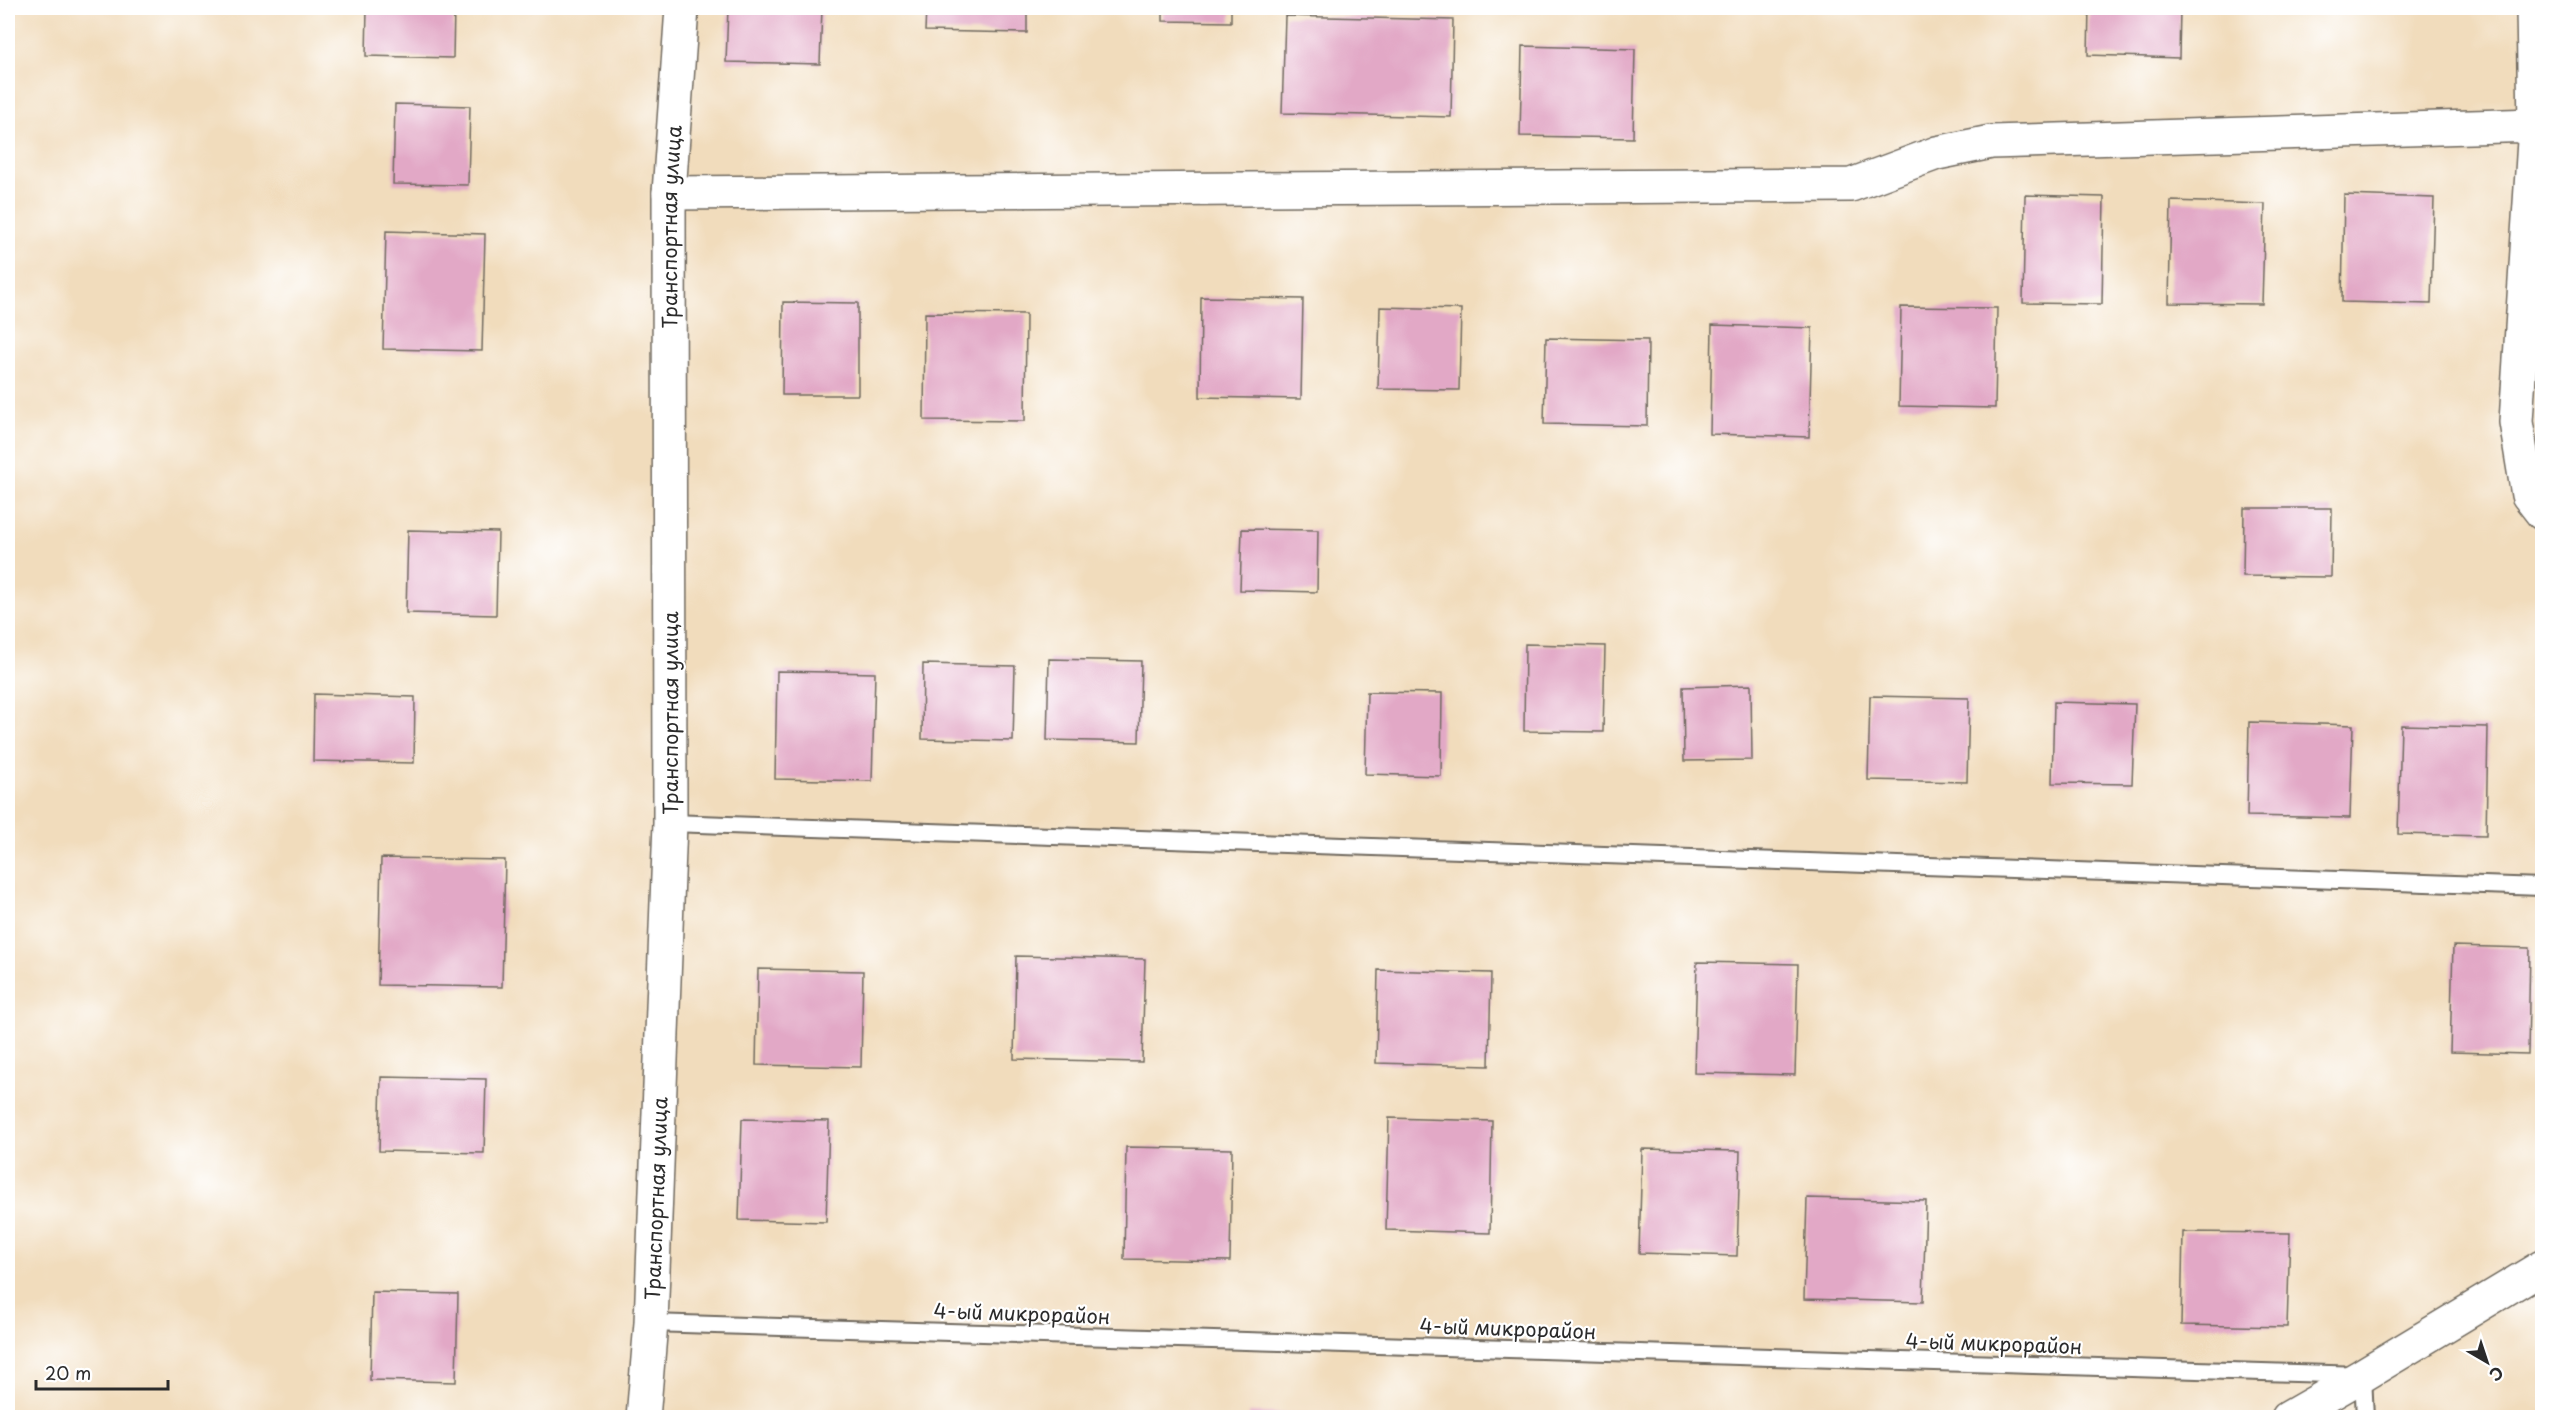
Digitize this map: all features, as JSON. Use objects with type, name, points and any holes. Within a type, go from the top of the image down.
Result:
[{"type":"street","name":"Транспортная улица","points":[[643,1418],[651,1323],[670,823],[669,193],[682,8]]},
{"type":"street","points":[[2533,8],[2535,125],[2516,422],[2528,495],[2542,513]]},
{"type":"street","points":[[669,193],[1851,185],[1937,153],[1991,142],[2535,125]]},
{"type":"street","points":[[2288,1418],[2542,1267]]},
{"type":"lane","points":[[670,823],[2542,887]]},
{"type":"lane","name":"4-ый микрорайон","points":[[651,1323],[2363,1375]]},
{"type":"lane","points":[[2363,1375],[2365,1418]]},
{"type":"building","points":[[367,8],[454,8],[453,58],[366,56]]},
{"type":"building","points":[[728,8],[822,8],[820,64],[726,62]]},
{"type":"building","points":[[926,8],[1027,8],[1027,33],[925,31]]},
{"type":"building","points":[[1163,8],[1231,8],[1231,22],[1163,21]]},
{"type":"building","points":[[2089,8],[2180,8],[2179,58],[2088,55]]},
{"type":"building","points":[[1285,16],[1453,20],[1451,117],[1282,113]]},
{"type":"building","points":[[1522,46],[1635,49],[1633,138],[1520,136]]},
{"type":"building","points":[[395,104],[470,106],[468,185],[393,184]]},
{"type":"building","points":[[2025,195],[2104,197],[2102,304],[2023,303]]},
{"type":"building","points":[[2344,195],[2434,198],[2431,304],[2342,302]]},
{"type":"building","points":[[2171,201],[2265,204],[2262,304],[2169,303]]},
{"type":"building","points":[[386,231],[485,234],[482,351],[383,349]]},
{"type":"building","points":[[1201,297],[1303,299],[1301,399],[1200,397]]},
{"type":"building","points":[[783,302],[858,303],[858,395],[782,395]]},
{"type":"building","points":[[1380,307],[1461,309],[1459,390],[1378,389]]},
{"type":"building","points":[[1901,307],[1997,308],[1995,408],[1899,406]]},
{"type":"building","points":[[925,313],[1026,314],[1025,421],[924,420]]},
{"type":"building","points":[[1712,325],[1812,328],[1809,437],[1710,434]]},
{"type":"building","points":[[1546,338],[1648,340],[1647,426],[1544,424]]},
{"type":"building","points":[[2244,508],[2332,508],[2331,577],[2243,576]]},
{"type":"building","points":[[1242,529],[1318,530],[1317,592],[1240,590]]},
{"type":"building","points":[[408,530],[498,532],[496,615],[406,613]]},
{"type":"building","points":[[1525,644],[1605,646],[1603,732],[1524,731]]},
{"type":"building","points":[[1049,659],[1141,661],[1139,742],[1047,740]]},
{"type":"building","points":[[923,664],[1015,666],[1013,741],[922,739]]},
{"type":"building","points":[[777,671],[875,673],[872,781],[775,779]]},
{"type":"building","points":[[1751,685],[1752,760],[1684,761],[1683,687]]},
{"type":"building","points":[[1367,692],[1442,693],[1441,776],[1365,774]]},
{"type":"building","points":[[314,694],[415,697],[414,763],[313,761]]},
{"type":"building","points":[[1870,696],[1969,698],[1967,782],[1868,780]]},
{"type":"building","points":[[2054,702],[2135,704],[2132,784],[2052,783]]},
{"type":"building","points":[[2249,722],[2353,725],[2350,818],[2247,816]]},
{"type":"building","points":[[2401,725],[2488,727],[2486,836],[2398,834]]},
{"type":"building","points":[[381,858],[505,860],[502,987],[378,985]]},
{"type":"building","points":[[2453,946],[2530,948],[2528,1054],[2450,1052]]},
{"type":"building","points":[[1016,956],[1145,959],[1142,1062],[1014,1059]]},
{"type":"building","points":[[1697,962],[1798,964],[1795,1075],[1694,1073]]},
{"type":"building","points":[[758,969],[863,971],[861,1067],[756,1065]]},
{"type":"building","points":[[1378,970],[1491,973],[1489,1066],[1376,1063]]},
{"type":"building","points":[[381,1077],[486,1079],[484,1153],[379,1151]]},
{"type":"building","points":[[1389,1118],[1492,1121],[1490,1233],[1386,1230]]},
{"type":"building","points":[[742,1119],[829,1121],[826,1222],[739,1220]]},
{"type":"building","points":[[1126,1147],[1232,1149],[1230,1261],[1124,1259]]},
{"type":"building","points":[[1642,1149],[1740,1151],[1737,1256],[1639,1253]]},
{"type":"building","points":[[1807,1198],[1926,1201],[1923,1302],[1804,1299]]},
{"type":"building","points":[[2183,1232],[2290,1233],[2287,1327],[2181,1325]]},
{"type":"building","points":[[372,1292],[458,1294],[456,1382],[370,1380]]},
{"type":"building","points":[[1249,1413],[1328,1414],[1328,1418],[1249,1418]]}]
